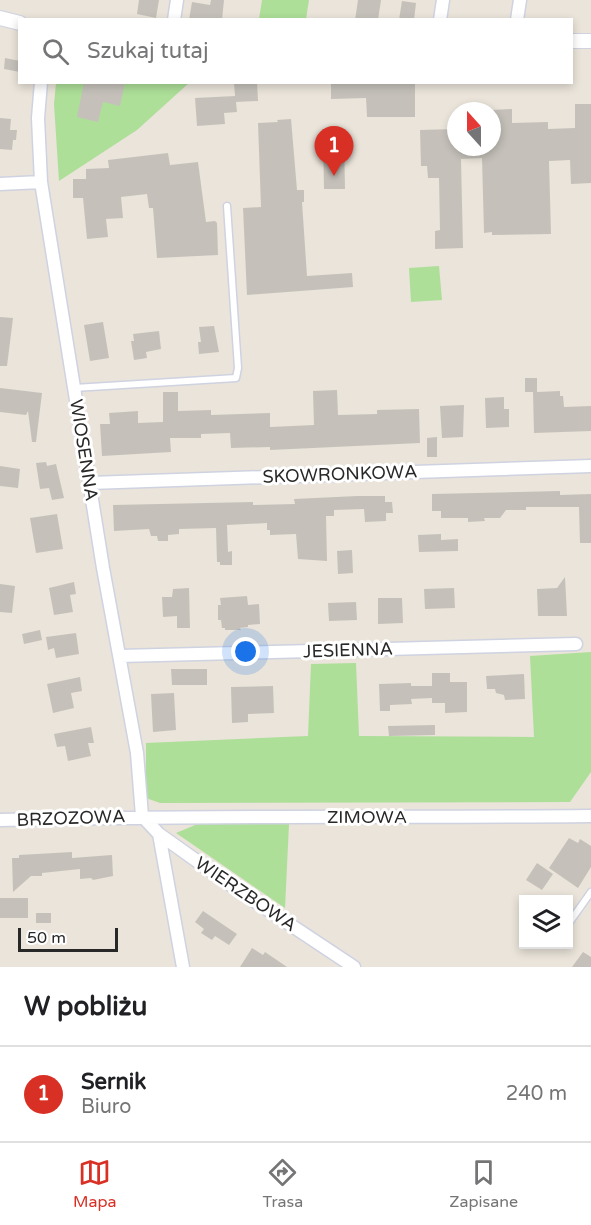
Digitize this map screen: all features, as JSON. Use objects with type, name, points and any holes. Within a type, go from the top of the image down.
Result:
[{"type":"street","points":[[174,18],[177,0]]},
{"type":"street","points":[[440,18],[443,0]]},
{"type":"street","points":[[517,18],[520,0]]},
{"type":"street","points":[[0,18],[18,22]]},
{"type":"street","points":[[573,41],[591,41]]},
{"type":"street","name":"WIOSENNA","points":[[41,84],[38,118],[41,182],[137,753],[142,816]]},
{"type":"street","points":[[0,184],[41,182]]},
{"type":"street","name":"SKOWRONKOWA","points":[[90,483],[591,466]]},
{"type":"street","name":"JESIENNA","points":[[120,656],[576,644]]},
{"type":"street","name":"ZIMOWA","points":[[142,816],[591,816]]},
{"type":"street","name":"BRZOZOWA","points":[[0,820],[142,816]]},
{"type":"street","name":"WIERZBOWA","points":[[142,816],[159,834],[232,886],[354,967]]},
{"type":"street","points":[[159,834],[183,967]]},
{"type":"lane","points":[[74,388],[236,378],[238,368],[227,206]]},
{"type":"lane","points":[[573,917],[591,892]]},
{"type":"green space","points":[[262,0],[309,0],[306,18],[259,18]]},
{"type":"green space","points":[[56,84],[188,84],[137,130],[59,181],[54,104]]},
{"type":"green space","points":[[439,266],[442,300],[411,302],[409,268]]},
{"type":"green space","points":[[591,652],[591,772],[570,802],[160,803],[146,798],[146,743],[308,736],[311,664],[356,663],[359,736],[534,737],[530,656]]},
{"type":"green space","points":[[200,823],[289,824],[285,908],[176,833]]},
{"type":"building","points":[[139,0],[159,0],[156,18],[137,14]]},
{"type":"building","points":[[211,0],[224,0],[222,18],[189,18],[192,2],[210,5]]},
{"type":"building","points":[[358,0],[381,0],[378,18],[355,18]]},
{"type":"building","points":[[402,1],[416,3],[414,18],[399,18]]},
{"type":"building","points":[[5,58],[18,61],[18,72],[4,69]]},
{"type":"building","points":[[84,84],[125,84],[120,106],[103,102],[98,122],[77,117]]},
{"type":"building","points":[[234,84],[257,84],[258,101],[236,102],[237,112],[224,113],[225,124],[197,126],[195,98],[235,96]]},
{"type":"building","points":[[331,84],[415,84],[415,117],[367,117],[366,98],[331,99]]},
{"type":"building","points":[[575,104],[591,104],[591,183],[571,184],[570,160],[549,161],[551,234],[492,235],[492,232],[484,233],[482,158],[461,159],[463,248],[435,249],[435,231],[440,230],[439,178],[428,178],[427,166],[421,166],[420,130],[447,129],[447,156],[501,156],[501,110],[512,109],[512,123],[548,122],[548,129],[575,128]]},
{"type":"building","points":[[0,118],[11,119],[10,130],[17,130],[12,150],[0,149]]},
{"type":"building","points":[[291,119],[297,190],[304,190],[304,202],[302,202],[307,276],[352,273],[353,287],[247,295],[243,208],[261,207],[258,123]]},
{"type":"building","points":[[323,138],[344,139],[345,189],[324,189]]},
{"type":"building","points":[[168,153],[170,165],[198,162],[206,222],[215,221],[217,223],[218,255],[157,258],[153,208],[149,208],[147,194],[121,197],[123,218],[106,219],[108,237],[87,239],[83,198],[73,198],[73,179],[86,179],[86,169],[109,168],[108,160]]},
{"type":"building","points":[[0,317],[13,318],[7,366],[0,366]]},
{"type":"building","points":[[103,322],[109,358],[90,361],[84,325]]},
{"type":"building","points":[[214,326],[219,352],[199,354],[198,342],[201,342],[199,327]]},
{"type":"building","points":[[159,331],[161,349],[146,352],[147,358],[134,360],[131,341],[134,341],[133,334]]},
{"type":"building","points":[[525,378],[537,378],[537,392],[560,391],[564,407],[591,406],[591,431],[534,433],[533,392],[525,392]]},
{"type":"building","points":[[0,388],[42,393],[36,442],[32,442],[28,411],[26,415],[0,412]]},
{"type":"building","points":[[337,390],[338,415],[377,414],[377,410],[419,409],[420,443],[270,450],[270,447],[231,448],[230,433],[201,434],[201,438],[170,438],[171,452],[102,456],[100,424],[110,424],[109,413],[138,411],[138,423],[163,422],[163,392],[178,392],[178,411],[211,410],[211,415],[270,413],[270,427],[314,425],[313,391]]},
{"type":"building","points":[[504,397],[504,409],[509,409],[509,427],[486,428],[485,398]]},
{"type":"building","points":[[464,405],[463,437],[442,438],[440,406]]},
{"type":"building","points":[[437,437],[437,457],[427,457],[427,438]]},
{"type":"building","points":[[46,462],[47,466],[56,464],[64,498],[52,500],[49,488],[40,489],[36,463]]},
{"type":"building","points":[[0,466],[20,469],[18,488],[0,486]]},
{"type":"building","points":[[560,491],[560,495],[591,494],[591,543],[580,543],[579,507],[526,507],[526,510],[506,510],[500,518],[484,518],[485,521],[468,522],[468,518],[441,518],[441,511],[432,511],[432,494]]},
{"type":"building","points":[[385,496],[385,502],[392,502],[393,513],[386,513],[386,521],[365,522],[364,509],[334,510],[334,516],[326,516],[327,561],[298,559],[296,534],[270,535],[267,523],[227,525],[228,552],[232,551],[232,565],[220,565],[220,562],[217,562],[216,528],[179,529],[179,534],[168,535],[168,541],[158,541],[157,536],[151,536],[149,529],[114,531],[113,505],[253,502],[253,505],[295,504],[294,499]]},
{"type":"building","points":[[57,514],[63,549],[36,553],[30,518]]},
{"type":"building","points":[[441,534],[441,540],[458,539],[458,551],[419,552],[418,535]]},
{"type":"building","points":[[352,550],[353,573],[338,574],[337,551]]},
{"type":"building","points":[[565,577],[567,616],[538,616],[537,589],[557,588]]},
{"type":"building","points":[[74,582],[76,594],[70,595],[73,612],[54,615],[49,588]]},
{"type":"building","points":[[0,584],[15,586],[12,613],[0,612]]},
{"type":"building","points":[[189,588],[190,628],[177,628],[177,616],[163,617],[162,597],[172,597],[173,589]]},
{"type":"building","points":[[454,588],[455,608],[425,609],[424,589]]},
{"type":"building","points":[[247,596],[248,605],[259,604],[260,624],[248,625],[248,627],[240,628],[241,630],[222,628],[221,620],[218,620],[220,598]]},
{"type":"building","points":[[378,598],[402,598],[403,623],[378,624]]},
{"type":"building","points":[[356,602],[357,620],[329,621],[328,603]]},
{"type":"building","points":[[40,630],[42,640],[24,644],[22,634]]},
{"type":"building","points":[[76,633],[79,654],[56,658],[54,648],[48,650],[46,637]]},
{"type":"building","points":[[171,669],[207,669],[207,685],[172,685]]},
{"type":"building","points":[[432,673],[450,673],[450,682],[467,682],[467,712],[445,713],[445,703],[432,703],[432,698],[411,699],[412,704],[390,705],[390,711],[380,711],[379,684],[411,683],[411,686],[432,686]]},
{"type":"building","points":[[524,674],[525,699],[505,700],[504,695],[496,693],[495,689],[487,689],[486,676]]},
{"type":"building","points":[[80,677],[82,691],[71,693],[74,708],[53,713],[47,684]]},
{"type":"building","points":[[273,686],[274,713],[248,714],[248,722],[232,723],[231,687]]},
{"type":"building","points":[[174,693],[176,730],[153,732],[151,694]]},
{"type":"building","points":[[435,725],[435,735],[389,736],[388,726]]},
{"type":"building","points":[[91,727],[94,743],[88,743],[91,756],[68,761],[65,746],[57,747],[54,734]]},
{"type":"building","points":[[569,838],[578,843],[580,839],[591,846],[591,867],[578,888],[549,868]]},
{"type":"building","points":[[72,852],[72,858],[112,855],[113,876],[93,880],[91,878],[80,879],[80,869],[42,873],[42,876],[31,876],[13,892],[12,858],[19,858],[19,855]]},
{"type":"building","points":[[537,863],[553,874],[542,890],[526,880]]},
{"type":"building","points":[[0,898],[28,898],[28,918],[0,918]]},
{"type":"building","points":[[203,911],[237,934],[229,945],[215,936],[212,940],[201,933],[204,929],[195,922]]},
{"type":"building","points":[[36,913],[51,913],[51,923],[36,923]]},
{"type":"building","points":[[252,948],[263,955],[265,952],[287,967],[240,967]]},
{"type":"building","points":[[583,952],[591,957],[591,967],[572,967]]},
{"type":"place","name":"Sernik","points":[[334,176]]}]
